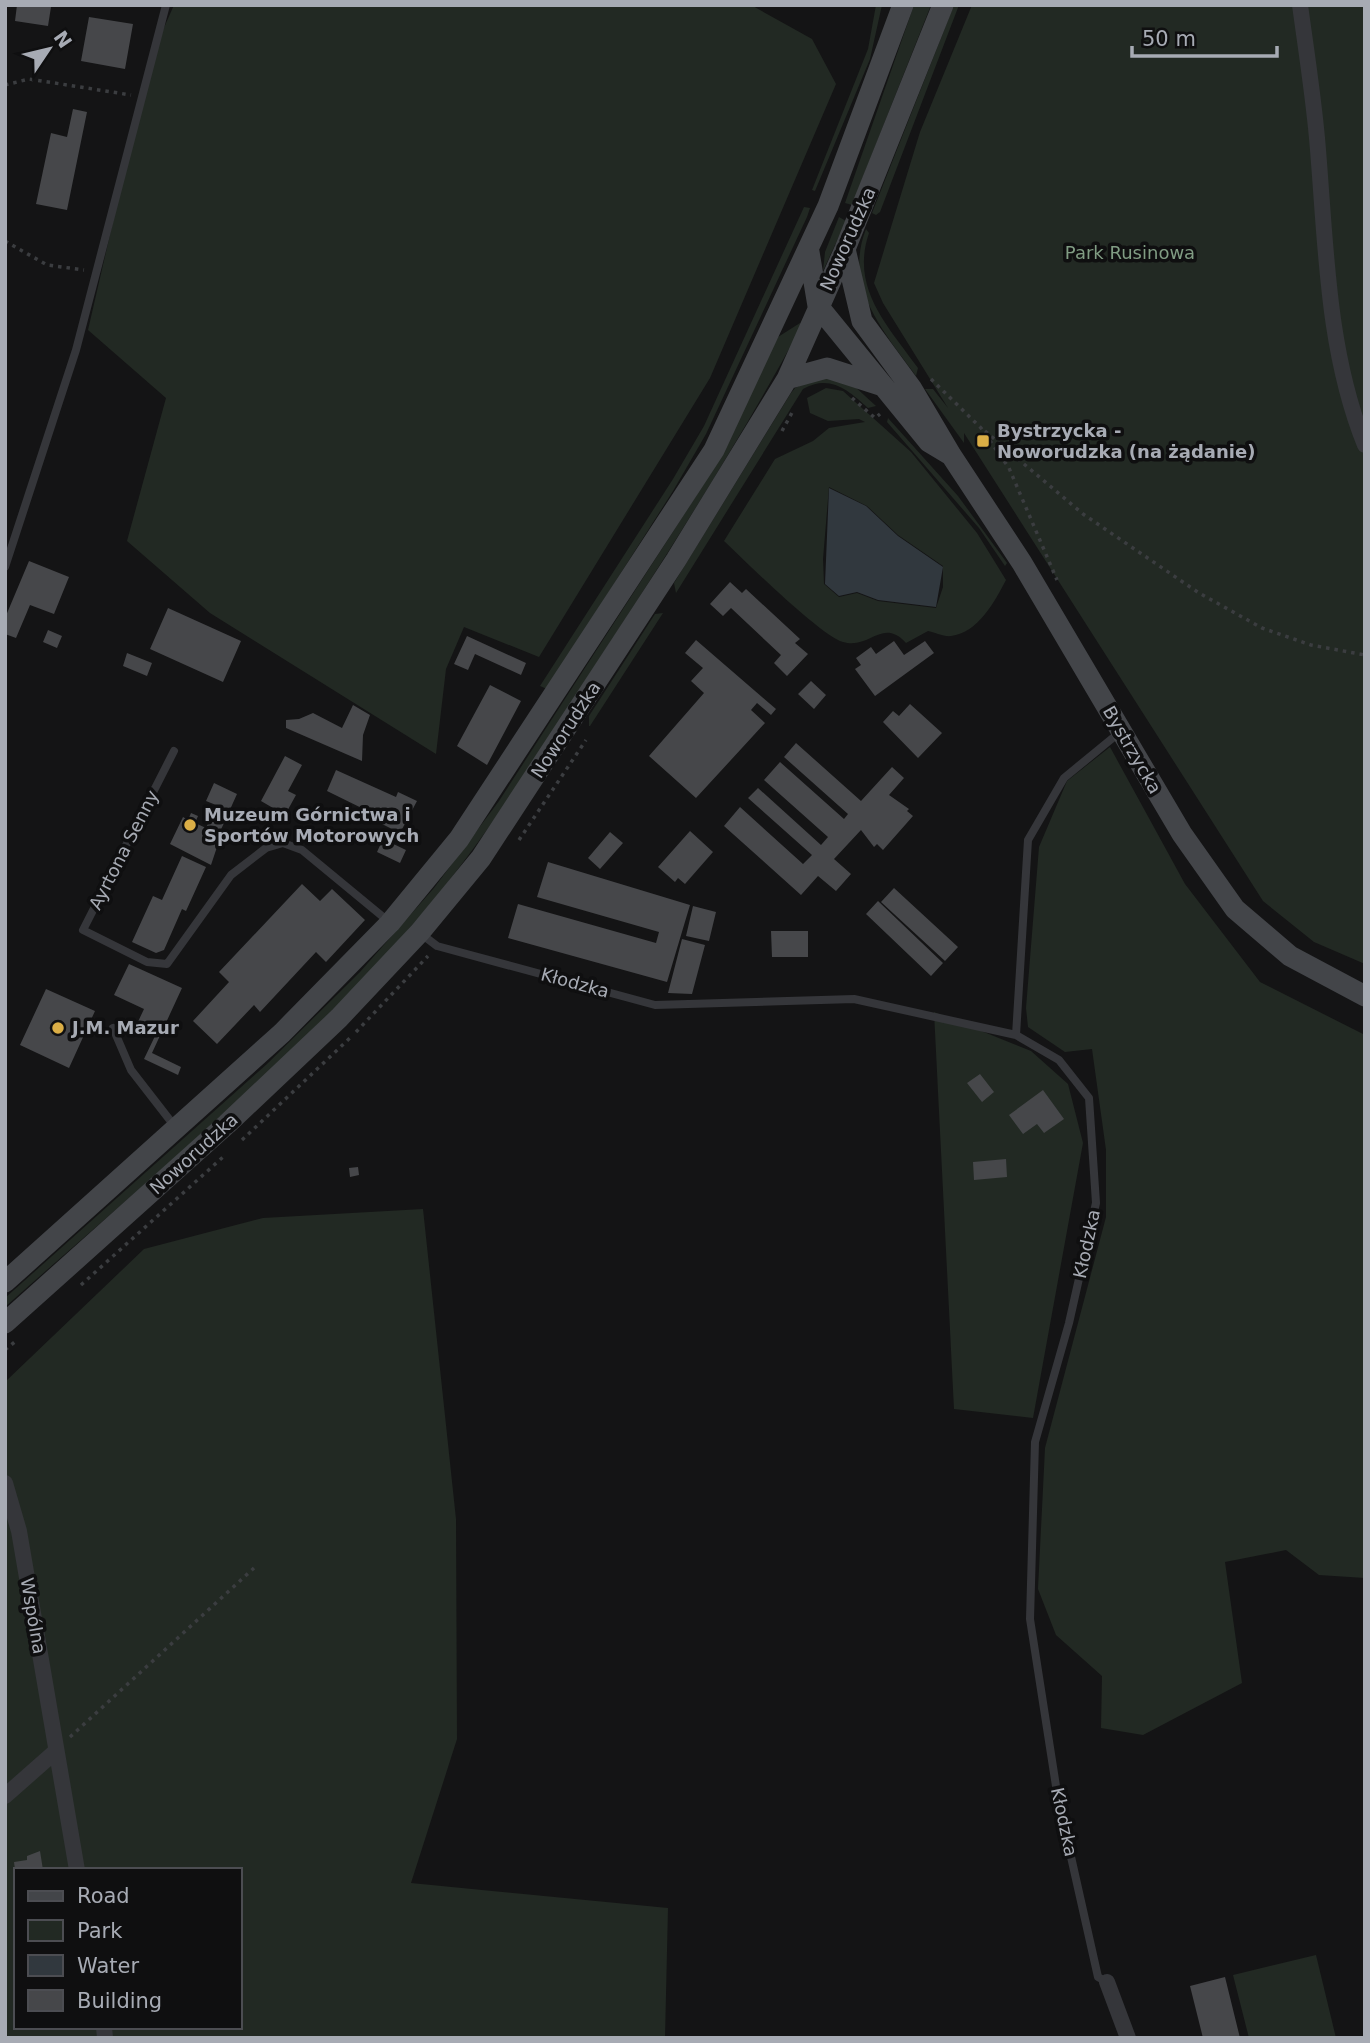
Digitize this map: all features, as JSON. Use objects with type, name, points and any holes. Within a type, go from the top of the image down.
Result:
[{"type":"main road","name":"Noworudzka","points":[[5,1282],[282,1033],[390,923],[459,839],[713,450],[809,252],[903,5]]},
{"type":"main road","name":"Noworudzka","points":[[5,1323],[227,1124],[339,1018],[420,932],[481,858],[676,560],[787,379],[845,249],[943,5]]},
{"type":"main road","name":"Bystrzycka","points":[[845,249],[862,321],[912,389],[951,455],[1022,563],[1182,834],[1236,909],[1290,956],[1365,996]]},
{"type":"main road","name":"Bystrzycka","points":[[809,252],[818,306],[929,442],[951,455]]},
{"type":"main road","points":[[778,318],[818,306],[862,321]]},
{"type":"main road","points":[[787,379],[827,368],[880,385]]},
{"type":"street","points":[[1300,5],[1317,137],[1333,318],[1350,403],[1365,444]]},
{"type":"street","name":"Wspólna","points":[[5,1483],[19,1531],[77,1868]]},
{"type":"street","points":[[5,1796],[56,1751]]},
{"type":"street","name":"Kłodzka","points":[[1107,1982],[1128,2038]]},
{"type":"lane","points":[[5,567],[76,350],[166,5]]},
{"type":"lane","points":[[1016,1035],[1028,840],[1064,778],[1121,731]]},
{"type":"lane","name":"Ayrtona Senny","points":[[174,751],[83,930],[147,961],[167,964],[231,875],[266,848],[283,844],[309,855],[390,923]]},
{"type":"lane","name":"Kłodzka","points":[[420,932],[437,946],[655,1005],[854,999],[1016,1035],[1059,1060],[1089,1098],[1096,1203],[1069,1323],[1035,1442],[1030,1619],[1058,1799],[1098,1977],[1107,1982]]},
{"type":"lane","points":[[113,1028],[131,1070],[177,1129]]},
{"type":"path","points":[[5,85],[29,79],[142,97]]},
{"type":"path","points":[[5,241],[47,264],[96,272]]},
{"type":"path","points":[[929,376],[941,391],[961,405],[1009,468],[1059,583]]},
{"type":"path","points":[[843,390],[875,418]]},
{"type":"path","points":[[782,431],[795,408]]},
{"type":"path","points":[[981,428],[1083,514],[1199,593],[1262,628],[1311,645],[1365,655]]},
{"type":"path","points":[[56,1751],[254,1568]]},
{"type":"green space","points":[[174,5],[751,5],[812,39],[836,84],[710,378],[539,657],[464,627],[446,669],[436,754],[210,613],[127,541],[166,398],[88,330],[151,57]]},
{"type":"green space","points":[[876,5],[882,5],[870,59],[815,191],[812,190],[868,49]]},
{"type":"green space","points":[[914,5],[931,5],[852,205],[845,203]]},
{"type":"green space","points":[[954,5],[959,5],[880,212],[876,215],[872,213]]},
{"type":"green space","name":"Park Rusinowa","points":[[972,5],[1365,5],[1365,964],[1314,942],[1263,901],[964,433],[964,443],[925,389],[933,389],[948,408],[883,303],[874,283],[920,132]]},
{"type":"green space","points":[[804,207],[810,208],[807,217],[706,434],[673,491],[547,689],[540,686],[704,426]]},
{"type":"green space","points":[[839,217],[846,221],[823,271],[825,252]]},
{"type":"green space","points":[[866,229],[869,233],[864,253],[864,271],[868,289],[884,321],[918,368],[916,376],[880,325],[863,289],[860,250]]},
{"type":"green space","points":[[800,323],[802,325],[751,416],[670,549],[523,778],[432,902],[360,981],[262,1078],[5,1307],[5,1298],[267,1064],[360,972],[434,888],[499,801],[696,496],[778,337]]},
{"type":"green space","points":[[820,376],[852,384],[876,406],[868,408],[846,390],[830,384],[822,383],[803,389],[676,593],[674,583],[791,393],[795,388]]},
{"type":"green space","points":[[826,388],[843,391],[911,452],[977,533],[1006,580],[984,615],[969,629],[951,636],[928,631],[906,643],[890,633],[861,642],[843,642],[832,637],[801,613],[724,541],[775,459],[813,441],[829,428],[865,422],[859,419],[828,421],[810,413],[807,398]],"holes":[[[829,487],[867,506],[898,535],[943,566],[943,587],[936,608],[878,601],[857,593],[839,597],[824,584],[823,559]]]},
{"type":"green space","points":[[888,418],[958,496],[1007,563],[1005,566],[979,528],[887,422]]},
{"type":"green space","points":[[663,613],[589,726],[589,716],[655,614]]},
{"type":"green space","points":[[1110,747],[1185,884],[1260,982],[1365,1035],[1365,1578],[1319,1575],[1286,1550],[1225,1562],[1242,1683],[1143,1735],[1101,1728],[1102,1676],[1056,1635],[1038,1589],[1045,1448],[1106,1217],[1106,1150],[1092,1049],[1065,1052],[1028,1027],[1026,1008],[1039,847],[1067,781]]},
{"type":"green space","points":[[934,1012],[1031,1051],[1068,1084],[1083,1143],[1033,1418],[954,1409]]},
{"type":"green space","points":[[423,1209],[456,1519],[457,1739],[411,1883],[668,1908],[665,2038],[5,2038],[5,1382],[144,1249],[263,1218]]},
{"type":"green space","points":[[1316,1955],[1336,2038],[1249,2038],[1233,1975]]},
{"type":"water","points":[[829,488],[866,506],[898,536],[943,567],[936,607],[878,600],[857,592],[839,596],[825,584]]},
{"type":"building","points":[[17,5],[51,7],[48,26],[15,21]]},
{"type":"building","points":[[89,17],[133,24],[125,69],[81,61]]},
{"type":"building","points":[[73,109],[87,112],[67,210],[36,204],[51,133],[67,137]]},
{"type":"building","points":[[29,561],[69,577],[54,614],[30,605],[16,638],[5,634],[5,618]]},
{"type":"building","points":[[730,582],[742,593],[746,589],[800,639],[795,643],[808,654],[787,676],[774,663],[781,655],[731,608],[723,616],[710,604]]},
{"type":"building","points":[[168,608],[241,641],[223,682],[150,649]]},
{"type":"building","points":[[48,630],[62,636],[57,648],[43,642]]},
{"type":"building","points":[[467,636],[526,663],[521,675],[475,654],[468,670],[454,664]]},
{"type":"building","points":[[696,640],[776,709],[771,715],[757,703],[751,710],[765,723],[696,798],[649,756],[704,693],[691,681],[703,668],[685,653]]},
{"type":"building","points":[[894,641],[904,655],[925,641],[934,653],[875,696],[855,669],[861,665],[856,658],[871,647],[876,654]]},
{"type":"building","points":[[127,653],[152,663],[147,676],[123,666]]},
{"type":"building","points":[[811,681],[826,695],[814,709],[798,694]]},
{"type":"building","points":[[490,685],[521,701],[487,765],[457,746]]},
{"type":"building","points":[[910,704],[942,733],[918,758],[883,722],[893,711],[899,716]]},
{"type":"building","points":[[353,705],[370,715],[363,735],[362,761],[286,728],[286,720],[299,719],[313,713],[342,728]]},
{"type":"building","points":[[796,743],[861,801],[892,767],[904,778],[889,795],[909,809],[907,811],[913,816],[883,850],[877,844],[874,847],[861,830],[834,859],[851,874],[836,891],[818,876],[801,895],[724,826],[740,807],[803,864],[812,855],[748,798],[758,788],[821,845],[828,837],[764,780],[780,762],[844,819],[848,814],[784,757]]},
{"type":"building","points":[[285,756],[302,765],[288,791],[296,795],[285,815],[261,801]]},
{"type":"building","points":[[336,770],[396,797],[398,792],[417,801],[400,833],[382,824],[384,819],[327,791]]},
{"type":"building","name":"Muzeum Górnictwa i Sportów Motorowych","points":[[214,783],[237,794],[219,834],[223,829],[211,865],[170,844],[183,817],[188,820],[191,813],[198,816],[195,823],[206,828],[216,805],[206,801]]},
{"type":"building","points":[[690,831],[713,852],[685,884],[678,878],[675,882],[658,867]]},
{"type":"building","points":[[610,832],[623,843],[600,869],[588,858]]},
{"type":"building","points":[[383,839],[406,850],[400,863],[377,852]]},
{"type":"building","points":[[182,856],[206,867],[186,911],[182,909],[164,950],[156,953],[132,942],[153,896],[162,900]]},
{"type":"building","points":[[548,862],[690,905],[667,982],[508,938],[518,904],[656,943],[659,932],[537,897]]},
{"type":"building","points":[[302,884],[320,901],[332,889],[365,920],[326,962],[316,952],[260,1012],[254,1005],[217,1044],[193,1021],[229,982],[219,972]]},
{"type":"building","points":[[894,888],[958,947],[945,961],[881,902]]},
{"type":"building","points":[[878,901],[943,963],[931,976],[866,914]]},
{"type":"building","points":[[693,906],[716,912],[709,941],[686,936]]},
{"type":"building","points":[[771,931],[808,931],[808,957],[772,957]]},
{"type":"building","points":[[682,939],[705,945],[692,994],[668,993]]},
{"type":"building","points":[[129,964],[182,988],[152,1053],[181,1067],[178,1075],[144,1059],[155,1036],[136,1026],[144,1009],[114,995]]},
{"type":"building","name":"J.M. Mazur","points":[[46,989],[95,1011],[69,1068],[20,1045]]},
{"type":"building","points":[[980,1074],[994,1092],[982,1102],[967,1083]]},
{"type":"building","points":[[1043,1090],[1064,1119],[1044,1133],[1037,1124],[1023,1134],[1009,1115]]},
{"type":"building","points":[[1006,1159],[1007,1177],[974,1180],[973,1162]]},
{"type":"building","points":[[358,1167],[359,1175],[350,1177],[349,1168]]},
{"type":"building","points":[[40,1851],[43,1868],[15,1868],[14,1862],[27,1860],[27,1856]]},
{"type":"building","points":[[1225,1977],[1240,2038],[1203,2038],[1190,1986]]},
{"type":"place","name":"Bystrzycka - Noworudzka (na żądanie)","points":[[983,441]]},
{"type":"place","name":"Muzeum Górnictwa i Sportów Motorowych","points":[[190,825]]},
{"type":"place","name":"J.M. Mazur","points":[[58,1028]]}]
